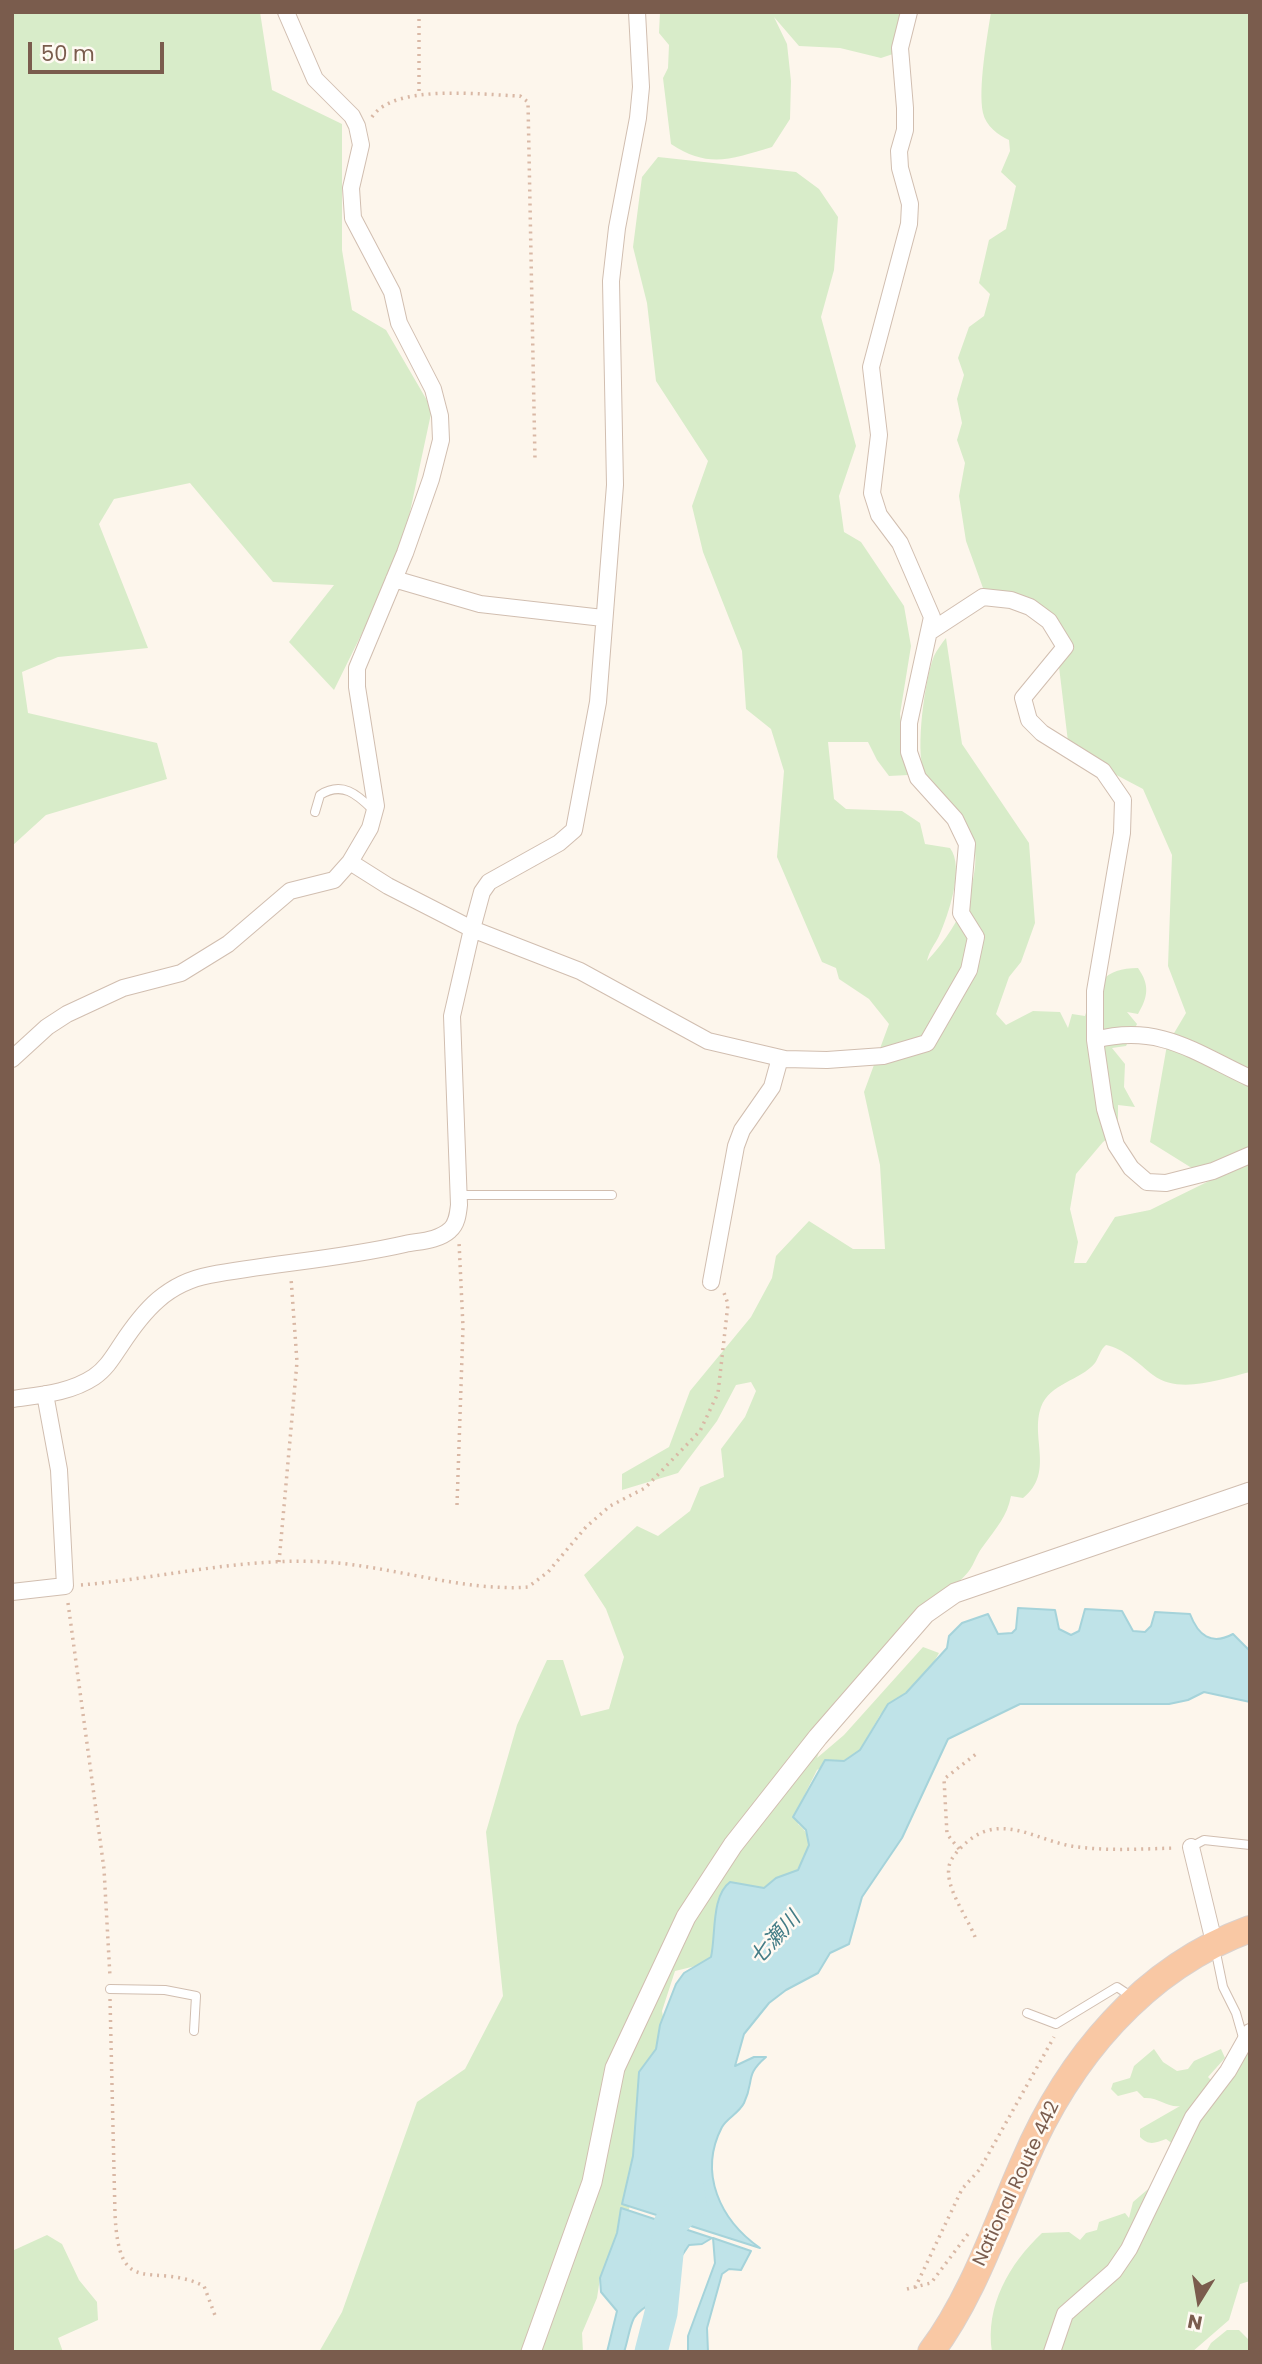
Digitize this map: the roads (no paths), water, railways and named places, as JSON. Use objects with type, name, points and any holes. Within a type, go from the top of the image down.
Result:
[{"type":"highway","name":"National Route 442","points":[[931,2352],[962,2301],[1033,2142],[1060,2091],[1100,2036],[1134,1999],[1178,1964],[1214,1942],[1250,1929]]},
{"type":"street","points":[[12,1059],[47,1027],[81,1007],[123,988],[173,976],[204,960],[290,891],[334,880],[350,862],[375,812],[356,678],[365,647],[394,579],[431,479],[441,440],[440,416],[433,389],[399,323],[392,292],[353,218],[351,188],[361,145],[352,116],[310,71],[286,12]]},
{"type":"street","points":[[12,1399],[74,1388],[101,1373],[148,1307],[173,1287],[207,1275],[380,1251],[432,1239],[452,1229],[458,1213],[459,1195],[452,1016],[482,892],[489,882],[559,843],[574,830],[598,702],[615,447],[611,281],[617,228],[639,118],[641,87],[637,12]]},
{"type":"street","points":[[350,862],[388,886],[472,929],[580,971],[690,1034],[708,1041],[780,1058],[856,1060],[927,1043],[969,970],[976,937],[961,913],[967,844],[955,819],[918,778],[909,752],[909,723],[917,677],[932,631],[932,617],[900,543],[878,516],[872,494],[879,435],[871,367],[909,224],[909,195],[900,168],[899,151],[905,130],[900,48],[909,12]]},
{"type":"street","points":[[394,579],[447,597],[480,604],[603,618]]},
{"type":"street","points":[[932,631],[983,597],[1011,600],[1030,607],[1049,621],[1065,647],[1023,698],[1029,720],[1042,733],[1102,771],[1123,800],[1122,833],[1095,991],[1095,1040],[1105,1109],[1116,1145],[1131,1168],[1147,1182],[1166,1183],[1190,1177],[1250,1155]]},
{"type":"street","points":[[1095,1040],[1124,1033],[1179,1043],[1250,1078]]},
{"type":"street","points":[[711,1282],[736,1146],[742,1130],[772,1087],[780,1058]]},
{"type":"street","points":[[12,1592],[65,1586],[59,1470],[45,1394]]},
{"type":"street","points":[[531,2352],[592,2182],[615,2068],[625,2045],[686,1917],[709,1878],[818,1737],[925,1614],[947,1598],[975,1585],[1250,1492]]},
{"type":"street","points":[[1191,1847],[1214,1942]]},
{"type":"street","points":[[1052,2352],[1065,2314],[1114,2271],[1129,2249],[1193,2117],[1222,2081],[1247,2036]]},
{"type":"lane","points":[[314,812],[320,795],[328,790],[344,788],[375,812]]},
{"type":"lane","points":[[459,1195],[612,1195]]},
{"type":"lane","points":[[1191,1847],[1204,1840],[1250,1845]]},
{"type":"lane","points":[[1214,1942],[1223,1987],[1247,2036]]},
{"type":"lane","points":[[1027,2013],[1056,2025],[1117,1987],[1134,1999]]},
{"type":"lane","points":[[110,1989],[165,1990],[196,1996],[194,2031]]},
{"type":"water","points":[[1018,1608],[1055,1610],[1059,1629],[1071,1635],[1079,1631],[1085,1609],[1122,1611],[1133,1631],[1145,1632],[1151,1626],[1155,1612],[1190,1614],[1201,1633],[1218,1639],[1233,1634],[1250,1651],[1250,1702],[1204,1692],[1188,1700],[1169,1704],[1020,1704],[948,1739],[902,1838],[862,1897],[849,1944],[830,1953],[818,1973],[786,1990],[769,2003],[744,2034],[735,2066],[754,2057],[766,2057],[752,2074],[742,2107],[722,2127],[712,2161],[713,2178],[724,2210],[746,2237],[760,2248],[622,2204],[633,2156],[639,2072],[656,2049],[660,2025],[676,1984],[684,1973],[711,1957],[717,1906],[724,1888],[730,1882],[764,1888],[776,1878],[798,1870],[809,1845],[806,1830],[793,1817],[825,1760],[844,1761],[860,1750],[888,1704],[906,1693],[947,1648],[949,1636],[962,1623],[988,1614],[998,1634],[1012,1633],[1016,1629]]},
{"type":"water","points":[[621,2208],[712,2238],[702,2244],[689,2245],[681,2257],[677,2257],[674,2264],[678,2283],[634,2318],[624,2352],[607,2352],[617,2311],[601,2292],[600,2278],[617,2233]]},
{"type":"water","points":[[713,2238],[751,2251],[741,2270],[729,2269],[722,2274],[707,2328],[708,2352],[688,2352],[688,2336],[715,2263]]},
{"type":"waterway","name":"七瀬川","points":[[651,2352],[661,2313],[670,2224],[690,2204],[687,2183]]}]
